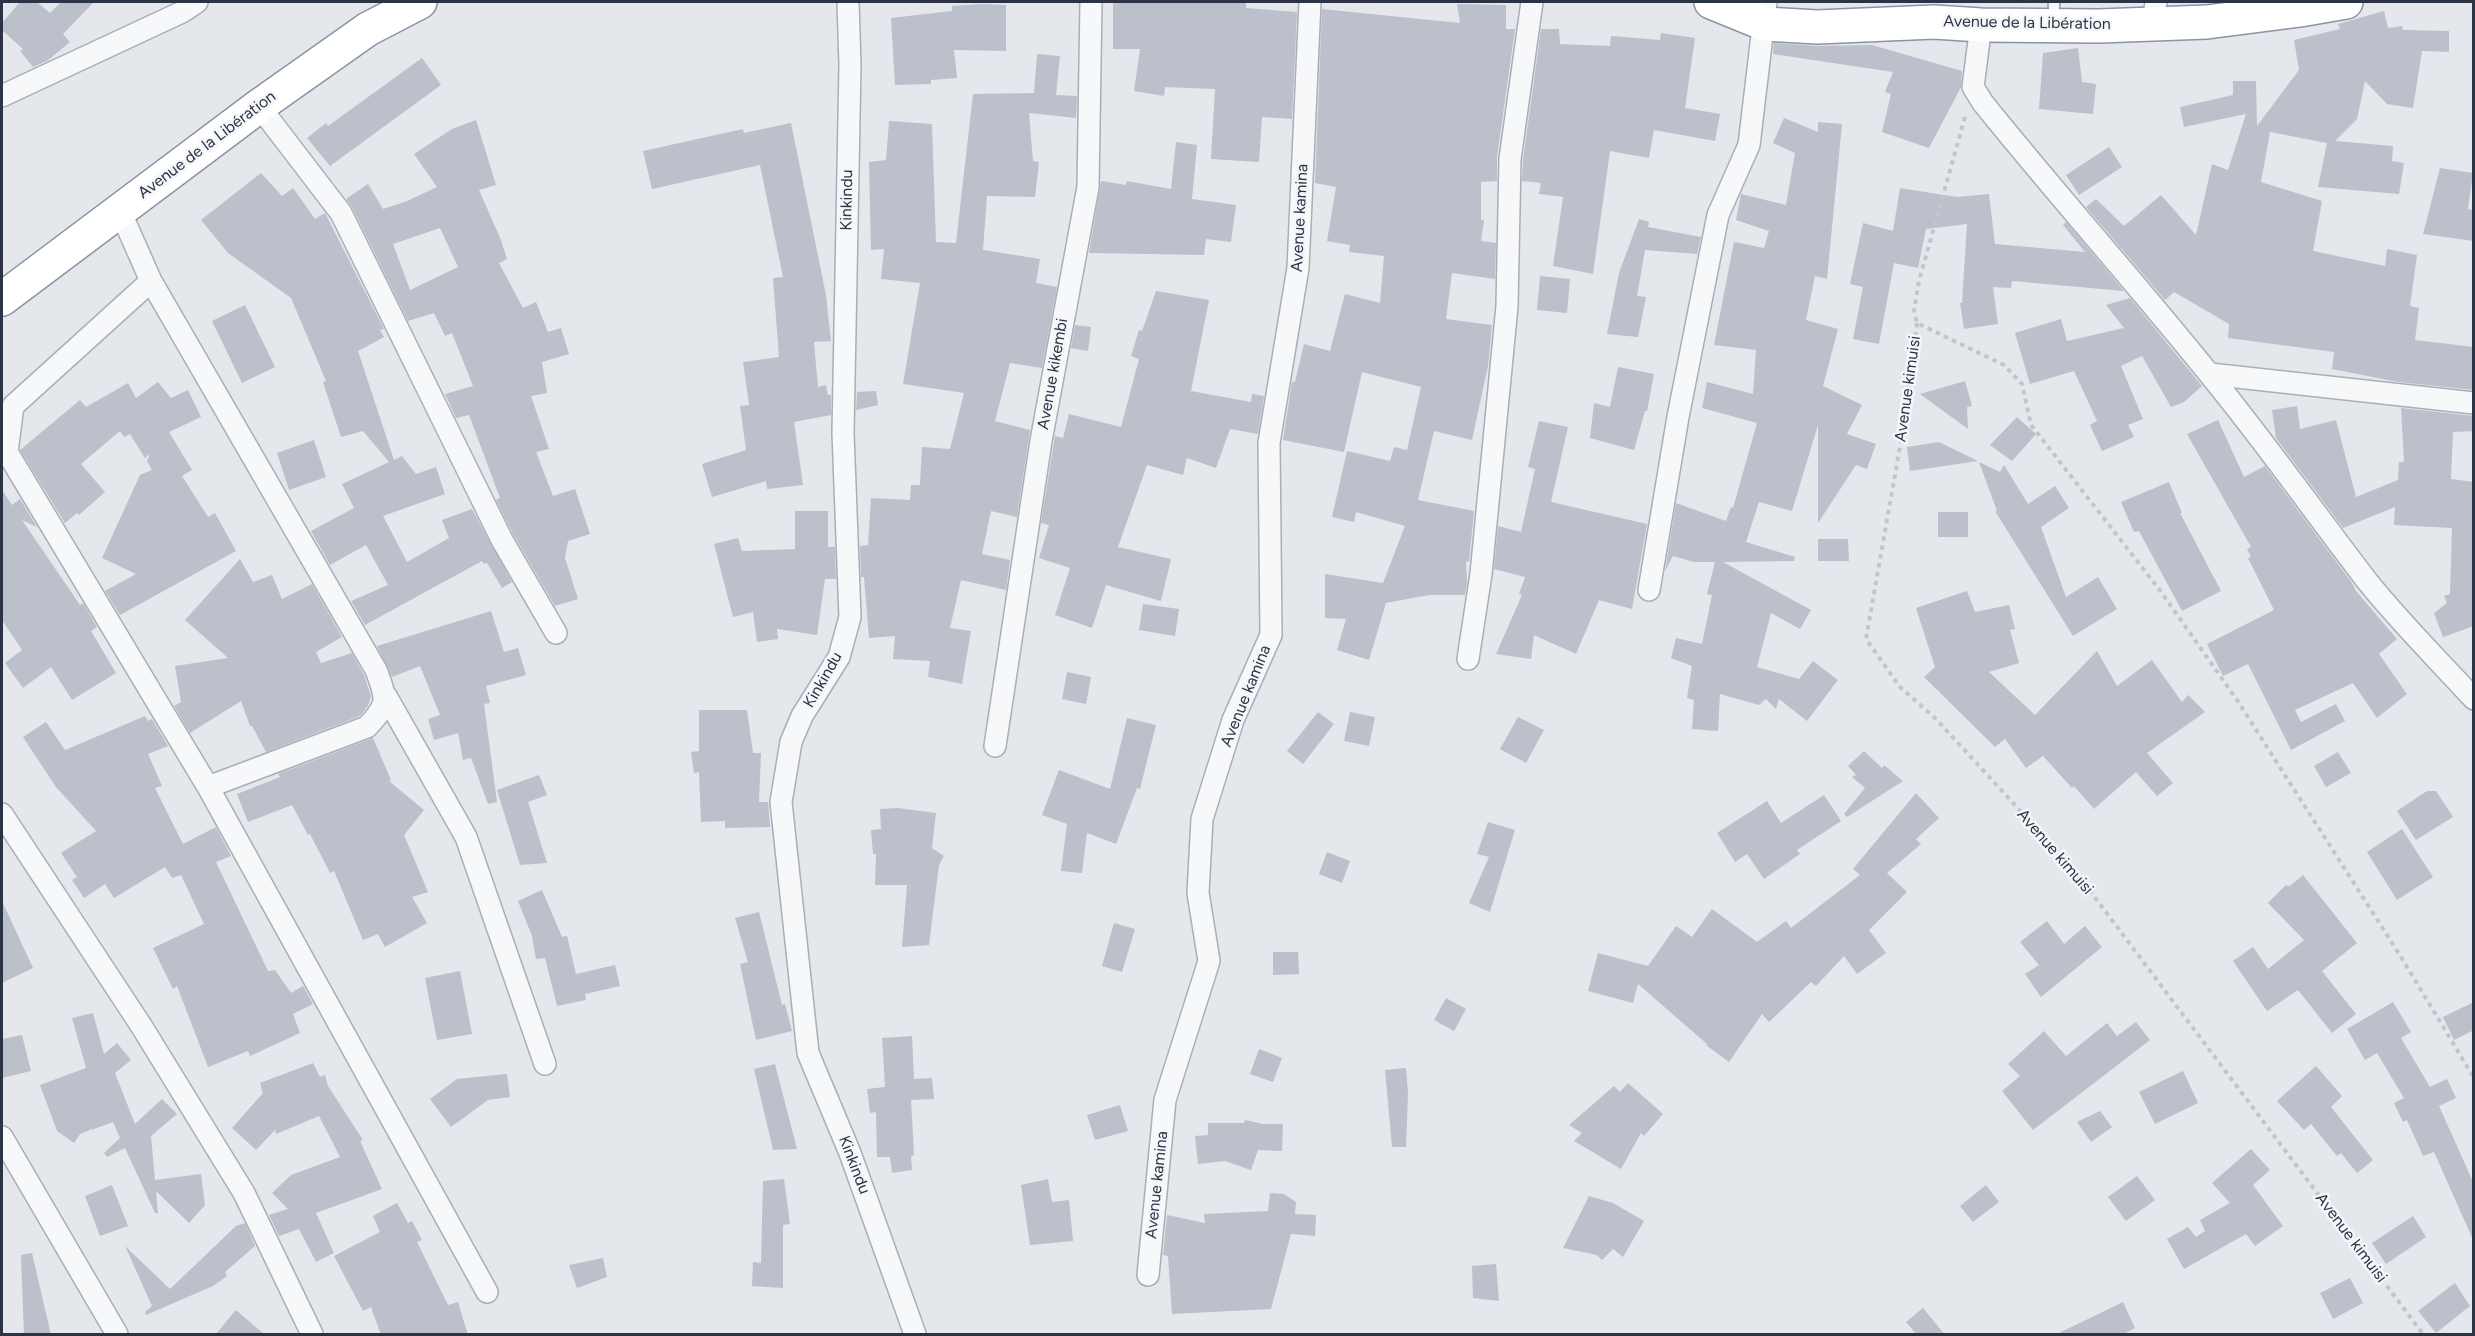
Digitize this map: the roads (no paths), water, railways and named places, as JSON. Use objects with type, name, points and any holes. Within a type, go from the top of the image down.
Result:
[{"type":"highway","name":"Avenue de la Libération","points":[[2,299],[259,106],[368,29],[420,2]]},
{"type":"highway","name":"Avenue de la Libération","points":[[1711,2],[1817,27],[1934,22],[1981,25],[2054,13],[2155,12],[2207,22],[2346,2]]},
{"type":"street","name":"Kinkindu","points":[[848,2],[850,65],[843,433],[850,617],[839,657],[814,695],[791,742],[781,802],[808,1053],[850,1153],[915,1335]]},
{"type":"street","name":"Avenue kikembi","points":[[996,746],[1041,441],[1088,187],[1091,2]]},
{"type":"street","name":"Avenue kamina","points":[[1148,1275],[1165,1100],[1209,961],[1198,893],[1202,819],[1233,720],[1271,635],[1269,443],[1298,268],[1310,2]]},
{"type":"street","points":[[1468,659],[1481,574],[1507,306],[1510,159],[1532,2]]},
{"type":"street","points":[[2,96],[185,5]]},
{"type":"street","points":[[1649,590],[1678,417],[1718,215],[1749,145],[1765,13]]},
{"type":"street","points":[[1981,25],[1973,87],[1983,103],[2061,199],[2092,232],[2210,374],[2278,459],[2369,583],[2474,699]]},
{"type":"street","points":[[259,106],[341,213],[502,540],[556,633]]},
{"type":"street","points":[[120,211],[151,281],[376,670],[386,696],[466,837],[545,1064]]},
{"type":"street","points":[[151,281],[13,406],[7,452],[208,787],[488,1292]]},
{"type":"street","points":[[2210,374],[2474,403]]},
{"type":"street","points":[[208,787],[367,727],[382,712],[386,696]]},
{"type":"street","points":[[2,814],[142,1028],[244,1193],[312,1335]]},
{"type":"street","points":[[2,1137],[117,1335]]}]
